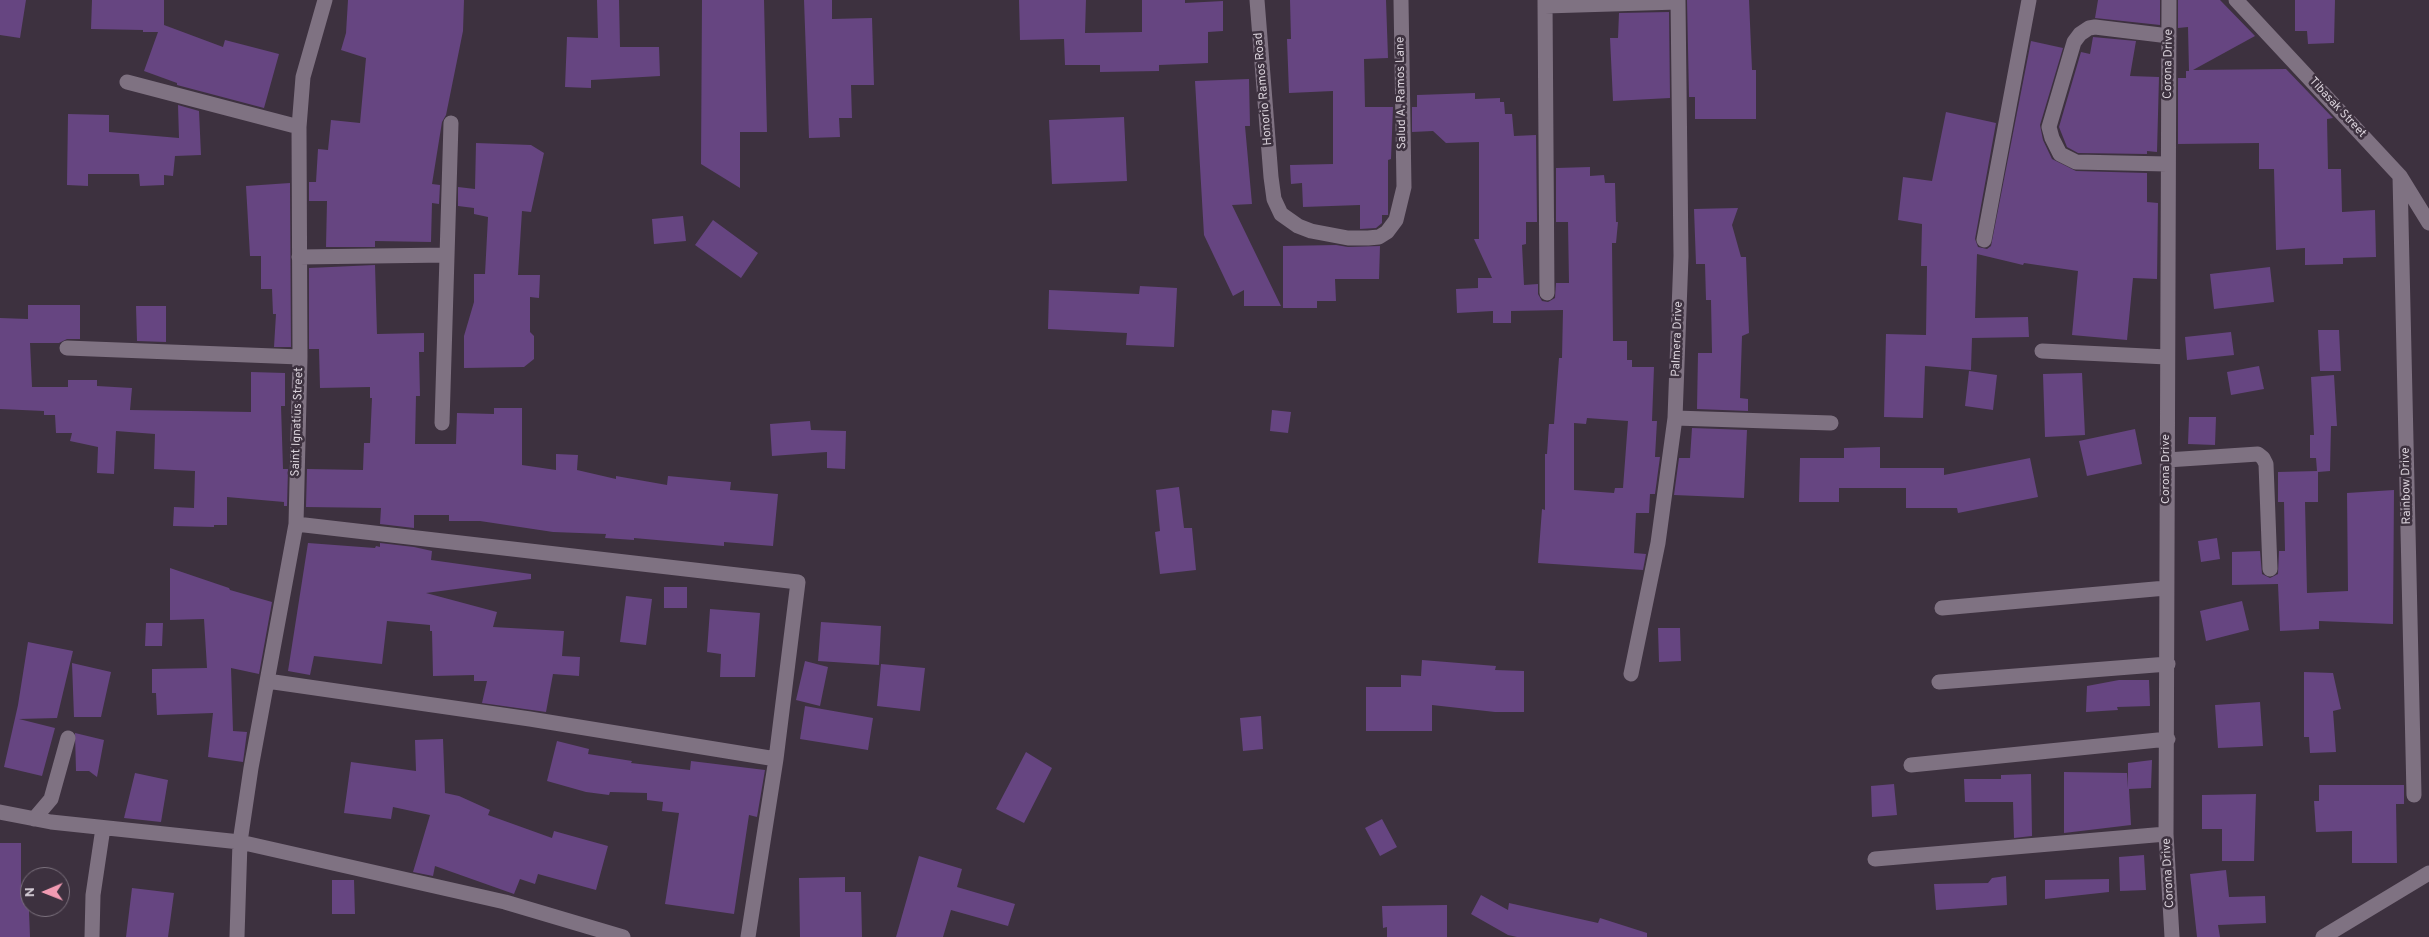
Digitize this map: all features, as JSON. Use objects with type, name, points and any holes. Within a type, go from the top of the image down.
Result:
[{"type":"street","name":"Saint Ignatius Street","points":[[237,937],[240,842],[296,524],[300,357],[299,127],[303,77],[325,0]]},
{"type":"street","name":"Honorio Ramos Road","points":[[1257,0],[1271,177],[1274,199],[1281,214],[1298,226],[1311,231],[1348,238],[1379,237],[1387,232],[1396,220],[1404,186]]},
{"type":"street","name":"Salud A. Ramos Lane","points":[[1401,0],[1404,186]]},
{"type":"street","points":[[1984,240],[2029,0]]},
{"type":"street","name":"Corona Drive","points":[[2169,0],[2166,460],[2168,739],[2166,834],[2172,937]]},
{"type":"street","name":"Tibasak Street","points":[[2236,0],[2400,176],[2429,223]]},
{"type":"street","points":[[1548,293],[1545,3],[1678,1]]},
{"type":"street","name":"Palmera Drive","points":[[1631,674],[1658,544],[1675,418],[1681,256],[1678,1]]},
{"type":"street","points":[[2167,164],[2076,162],[2060,154],[2052,138],[2050,127],[2074,42],[2080,34],[2088,28],[2095,27],[2169,36]]},
{"type":"street","points":[[127,82],[299,127]]},
{"type":"street","points":[[442,423],[451,123]]},
{"type":"street","name":"Rainbow Drive","points":[[2400,176],[2414,795]]},
{"type":"street","points":[[299,258],[447,254]]},
{"type":"street","points":[[67,348],[300,357]]},
{"type":"street","points":[[2042,351],[2167,357]]},
{"type":"street","points":[[1675,418],[1832,423]]},
{"type":"street","points":[[2166,460],[2258,454],[2263,458],[2266,464],[2270,569]]},
{"type":"street","points":[[296,524],[798,582],[776,759],[748,937]]},
{"type":"street","points":[[1942,608],[2166,588]]},
{"type":"street","points":[[1939,682],[2168,664]]},
{"type":"street","points":[[267,681],[530,719],[776,759]]},
{"type":"street","points":[[34,819],[51,798],[68,738]]},
{"type":"street","points":[[1911,765],[2168,739]]},
{"type":"street","points":[[0,812],[34,819],[103,828],[240,842],[504,902],[592,933],[623,937]]},
{"type":"street","points":[[92,937],[93,895],[103,828]]},
{"type":"street","points":[[1875,859],[2166,834]]},
{"type":"street","points":[[2323,937],[2429,873]]},
{"type":"building","points":[[0,0],[26,0],[20,38],[0,35]]},
{"type":"building","points":[[92,0],[164,0],[164,25],[223,47],[225,40],[279,54],[264,108],[177,85],[177,83],[144,71],[158,32],[91,29]]},
{"type":"building","points":[[348,0],[464,0],[463,31],[446,115],[442,122],[432,184],[440,185],[439,204],[432,203],[431,242],[375,241],[375,247],[326,247],[327,201],[309,201],[309,182],[316,182],[318,149],[328,150],[331,120],[360,123],[366,58],[341,50],[346,33]]},
{"type":"building","points":[[597,0],[619,0],[620,47],[659,47],[660,76],[591,80],[591,88],[565,87],[567,37],[598,38]]},
{"type":"building","points":[[702,0],[764,0],[767,132],[740,132],[740,188],[701,164]]},
{"type":"building","points":[[804,0],[832,0],[832,19],[872,18],[874,85],[851,85],[852,118],[839,118],[840,137],[809,138]]},
{"type":"building","points":[[1019,0],[1086,0],[1085,33],[1142,32],[1142,0],[1185,0],[1185,3],[1223,1],[1223,31],[1208,32],[1208,63],[1159,65],[1159,71],[1100,72],[1100,65],[1065,65],[1064,39],[1020,40]]},
{"type":"building","points":[[1290,0],[1386,0],[1388,58],[1364,59],[1365,107],[1393,107],[1391,159],[1388,160],[1388,215],[1382,215],[1382,223],[1376,228],[1360,229],[1360,205],[1303,207],[1302,183],[1291,184],[1290,165],[1333,164],[1333,91],[1289,93],[1287,39],[1291,39]]},
{"type":"building","points":[[1687,0],[1749,0],[1752,70],[1756,70],[1756,119],[1695,119],[1695,97],[1689,97]]},
{"type":"building","points":[[2098,0],[2160,0],[2160,25],[2095,18]]},
{"type":"building","points":[[2178,0],[2220,0],[2255,36],[2193,70],[2286,69],[2333,118],[2327,119],[2328,169],[2341,169],[2342,212],[2375,210],[2376,257],[2343,258],[2343,264],[2305,265],[2305,248],[2276,250],[2274,169],[2259,169],[2259,143],[2178,144],[2178,78],[2186,78],[2186,71],[2189,71],[2188,27],[2178,28]]},
{"type":"building","points":[[2295,0],[2335,0],[2334,43],[2308,44],[2307,31],[2295,31]]},
{"type":"building","points":[[1669,12],[1670,98],[1613,101],[1610,38],[1618,38],[1619,13]]},
{"type":"building","points":[[2093,37],[2136,41],[2130,76],[2159,77],[2157,152],[2147,151],[2147,154],[2078,153],[2067,147],[2059,127],[2081,52],[2090,54]]},
{"type":"building","points":[[2031,41],[2063,48],[2040,125],[2043,140],[2052,159],[2076,171],[2147,173],[2147,202],[2158,203],[2157,279],[2133,278],[2127,340],[2072,335],[2078,271],[2024,263],[2023,265],[1977,254],[1975,318],[2028,317],[2029,337],[1972,338],[1971,370],[1925,366],[1923,418],[1884,417],[1886,334],[1926,335],[1927,266],[1921,266],[1922,224],[1898,220],[1903,177],[1932,181],[1946,112],[1996,123],[1975,239],[1978,247],[1987,249],[1991,246]]},
{"type":"building","points":[[1249,79],[1250,126],[1245,126],[1252,204],[1232,205],[1281,306],[1244,306],[1244,290],[1233,296],[1204,235],[1195,81]]},
{"type":"building","points":[[1475,93],[1475,99],[1500,98],[1500,102],[1504,102],[1505,114],[1512,114],[1514,136],[1536,135],[1537,222],[1526,222],[1526,244],[1522,245],[1524,285],[1538,284],[1538,294],[1542,301],[1548,302],[1555,298],[1556,283],[1569,283],[1568,222],[1556,222],[1556,168],[1590,167],[1590,176],[1604,175],[1605,183],[1615,183],[1616,222],[1618,222],[1616,243],[1612,243],[1613,341],[1627,341],[1627,360],[1632,360],[1632,367],[1654,367],[1652,421],[1657,421],[1655,457],[1660,457],[1655,494],[1650,494],[1649,513],[1636,513],[1634,553],[1646,554],[1643,570],[1538,563],[1542,509],[1545,510],[1545,454],[1547,454],[1549,424],[1554,424],[1559,358],[1562,358],[1563,310],[1511,311],[1511,323],[1493,323],[1493,311],[1457,313],[1456,289],[1478,288],[1478,278],[1492,278],[1474,239],[1479,239],[1479,142],[1446,143],[1433,131],[1412,132],[1412,107],[1417,107],[1417,95]],"holes":[[[1587,418],[1628,421],[1623,488],[1615,488],[1614,493],[1574,490],[1574,423],[1586,424]]]},
{"type":"building","points":[[178,105],[199,111],[201,155],[175,156],[173,176],[164,175],[164,185],[140,186],[139,174],[88,174],[88,186],[67,185],[68,114],[109,115],[109,132],[179,138]]},
{"type":"building","points":[[1124,117],[1127,181],[1052,184],[1049,120]]},
{"type":"building","points":[[476,143],[531,145],[544,153],[531,212],[522,211],[518,275],[540,275],[539,298],[530,297],[530,332],[534,336],[534,359],[524,367],[464,368],[464,336],[474,302],[474,274],[485,274],[488,217],[474,214],[474,208],[458,206],[458,187],[475,189]]},
{"type":"building","points":[[290,183],[291,347],[274,347],[276,314],[273,314],[272,289],[261,289],[261,256],[250,256],[246,186]]},
{"type":"building","points":[[1738,208],[1732,225],[1741,257],[1746,257],[1749,333],[1742,336],[1740,398],[1748,399],[1748,411],[1697,409],[1698,353],[1712,353],[1711,300],[1706,300],[1705,264],[1696,264],[1694,209]]},
{"type":"building","points":[[683,216],[686,241],[654,244],[652,219]]},
{"type":"building","points":[[713,220],[758,253],[741,278],[695,245]]},
{"type":"building","points":[[1336,245],[1348,247],[1380,246],[1379,279],[1335,279],[1336,301],[1317,301],[1317,308],[1283,308],[1283,246]]},
{"type":"building","points":[[375,265],[377,334],[424,333],[424,352],[419,352],[420,396],[416,396],[415,444],[456,444],[457,413],[494,414],[494,408],[522,408],[522,465],[556,470],[556,454],[578,455],[577,470],[616,479],[616,476],[667,485],[668,476],[731,482],[730,490],[778,494],[773,546],[724,542],[724,546],[634,538],[634,540],[605,538],[606,534],[553,532],[480,521],[449,521],[449,515],[414,515],[414,528],[380,524],[381,508],[306,507],[307,469],[363,470],[364,443],[370,443],[372,398],[370,398],[370,387],[320,388],[319,349],[309,349],[309,268]]},
{"type":"building","points":[[2270,267],[2274,302],[2214,309],[2210,274]]},
{"type":"building","points":[[1140,286],[1177,288],[1174,347],[1126,345],[1127,333],[1048,329],[1049,290],[1139,294]]},
{"type":"building","points":[[28,305],[80,305],[80,339],[67,339],[59,343],[30,343],[32,387],[68,387],[68,380],[97,380],[97,386],[132,388],[130,410],[251,412],[251,372],[285,373],[285,406],[281,406],[283,469],[288,469],[287,506],[284,506],[284,502],[227,497],[227,525],[214,525],[214,527],[173,526],[174,507],[194,508],[195,471],[154,469],[155,434],[116,431],[114,474],[97,473],[98,447],[70,441],[72,433],[56,433],[55,415],[44,415],[44,411],[0,409],[0,318],[28,319]]},
{"type":"building","points":[[136,306],[166,306],[166,342],[137,341]]},
{"type":"building","points":[[2318,330],[2339,330],[2341,371],[2320,371]]},
{"type":"building","points":[[2231,332],[2234,355],[2187,360],[2185,337]]},
{"type":"building","points":[[2259,366],[2264,389],[2231,395],[2227,372]]},
{"type":"building","points":[[1969,371],[1997,375],[1993,410],[1965,406]]},
{"type":"building","points":[[2082,373],[2085,435],[2045,437],[2043,374]]},
{"type":"building","points":[[2334,375],[2337,426],[2331,426],[2330,471],[2318,472],[2318,502],[2305,502],[2307,593],[2348,591],[2347,493],[2394,490],[2393,624],[2319,621],[2319,629],[2280,631],[2278,584],[2232,585],[2232,552],[2260,551],[2262,574],[2270,578],[2278,574],[2279,551],[2285,551],[2284,502],[2278,502],[2278,472],[2317,471],[2316,458],[2310,458],[2310,435],[2314,435],[2311,377]]},
{"type":"building","points":[[1272,410],[1291,412],[1288,433],[1270,431]]},
{"type":"building","points":[[2189,417],[2216,417],[2215,445],[2188,444]]},
{"type":"building","points":[[810,421],[811,430],[846,431],[845,469],[827,468],[827,452],[772,456],[770,424]]},
{"type":"building","points":[[1692,428],[1747,430],[1744,498],[1674,495],[1679,458],[1690,458]]},
{"type":"building","points":[[2135,429],[2142,464],[2087,476],[2079,441]]},
{"type":"building","points":[[1880,447],[1880,468],[1944,468],[1944,475],[2030,458],[2038,497],[1958,513],[1957,508],[1906,508],[1906,488],[1839,488],[1839,502],[1799,502],[1800,458],[1844,458],[1844,448]]},
{"type":"building","points":[[1179,487],[1184,528],[1192,528],[1196,570],[1160,574],[1155,532],[1160,531],[1156,490]]},
{"type":"building","points":[[2217,538],[2220,559],[2201,562],[2198,541]]},
{"type":"building","points":[[308,543],[375,548],[376,546],[380,547],[380,543],[414,547],[432,551],[431,560],[531,574],[531,579],[426,593],[497,612],[493,627],[564,631],[562,656],[580,657],[579,676],[553,674],[546,712],[482,703],[487,681],[474,681],[474,675],[433,676],[432,631],[430,631],[430,625],[387,621],[382,664],[314,656],[310,675],[288,671]]},
{"type":"building","points":[[170,568],[229,588],[230,590],[272,602],[259,674],[231,668],[233,731],[247,732],[243,762],[208,757],[213,713],[157,715],[156,693],[152,693],[152,669],[207,668],[204,619],[170,620]]},
{"type":"building","points":[[664,587],[687,587],[687,608],[664,608]]},
{"type":"building","points":[[626,596],[652,599],[646,645],[620,642]]},
{"type":"building","points":[[2242,601],[2249,630],[2206,641],[2200,611]]},
{"type":"building","points":[[710,609],[760,613],[755,677],[720,677],[721,654],[707,652]]},
{"type":"building","points":[[821,622],[881,626],[879,665],[818,661]]},
{"type":"building","points":[[146,623],[163,623],[162,646],[145,646]]},
{"type":"building","points":[[1658,628],[1680,628],[1681,661],[1659,662]]},
{"type":"building","points":[[28,642],[73,651],[57,718],[19,719],[55,728],[42,776],[4,767],[18,705]]},
{"type":"building","points":[[1422,660],[1496,666],[1495,670],[1524,671],[1524,712],[1495,712],[1432,705],[1432,731],[1366,731],[1366,687],[1401,687],[1401,675],[1421,676]]},
{"type":"building","points":[[805,661],[828,667],[820,706],[796,700]]},
{"type":"building","points":[[72,663],[111,672],[101,717],[74,717]]},
{"type":"building","points":[[881,664],[925,668],[920,711],[877,706]]},
{"type":"building","points":[[2304,672],[2333,673],[2341,709],[2333,711],[2336,752],[2310,753],[2309,737],[2304,737]]},
{"type":"building","points":[[2119,680],[2149,680],[2150,706],[2117,707],[2118,710],[2086,712],[2087,686]]},
{"type":"building","points":[[2260,702],[2263,746],[2218,748],[2215,705]]},
{"type":"building","points":[[805,706],[873,718],[868,750],[800,739]]},
{"type":"building","points":[[1261,716],[1263,749],[1243,751],[1240,718]]},
{"type":"building","points":[[75,733],[104,740],[97,777],[89,771],[76,771]]},
{"type":"building","points":[[443,739],[445,793],[459,796],[490,810],[488,815],[552,838],[554,831],[608,846],[596,890],[538,874],[535,884],[520,879],[514,894],[435,866],[433,876],[413,872],[430,815],[393,807],[391,819],[344,813],[351,762],[416,771],[415,740]]},
{"type":"building","points":[[557,741],[589,749],[588,754],[632,761],[631,763],[690,770],[691,761],[765,770],[757,817],[749,815],[734,914],[665,904],[679,813],[662,811],[663,802],[647,800],[647,793],[610,792],[609,795],[586,792],[547,781]]},
{"type":"building","points":[[1026,752],[1052,768],[1024,823],[996,809]]},
{"type":"building","points":[[2152,760],[2151,788],[2129,789],[2131,825],[2064,833],[2064,772],[2127,773],[2128,788],[2128,763]]},
{"type":"building","points":[[135,773],[168,780],[161,822],[124,818]]},
{"type":"building","points":[[2031,774],[2032,836],[2014,838],[2013,802],[1965,802],[1964,779],[2001,779],[2001,775]]},
{"type":"building","points":[[1894,784],[1897,815],[1872,817],[1871,786]]},
{"type":"building","points":[[2319,785],[2404,785],[2404,804],[2396,804],[2397,863],[2352,863],[2352,831],[2316,832],[2314,801],[2319,801]]},
{"type":"building","points":[[2256,794],[2254,861],[2222,861],[2222,829],[2202,829],[2202,795]]},
{"type":"building","points":[[1382,819],[1397,847],[1380,856],[1365,828]]},
{"type":"building","points":[[0,843],[21,843],[20,917],[29,917],[30,937],[0,937]]},
{"type":"building","points":[[2144,855],[2146,890],[2120,891],[2119,857]]},
{"type":"building","points":[[919,856],[962,869],[957,887],[1015,904],[1008,926],[951,910],[943,937],[896,937]]},
{"type":"building","points":[[2226,870],[2229,897],[2265,896],[2266,923],[2218,925],[2220,937],[2197,937],[2190,874]]},
{"type":"building","points":[[2006,876],[2007,905],[1936,910],[1934,884],[1988,883],[1992,878]]},
{"type":"building","points":[[845,877],[845,892],[861,892],[862,937],[800,937],[799,878]]},
{"type":"building","points":[[2109,879],[2109,892],[2045,899],[2045,880]]},
{"type":"building","points":[[332,880],[354,880],[355,914],[332,914]]},
{"type":"building","points":[[132,888],[174,893],[168,937],[126,937]]},
{"type":"building","points":[[1481,895],[1508,910],[1509,903],[1598,923],[1600,918],[1647,933],[1647,937],[1517,937],[1508,935],[1471,914]]},
{"type":"building","points":[[1447,905],[1447,937],[1387,937],[1387,927],[1383,928],[1382,906]]}]
